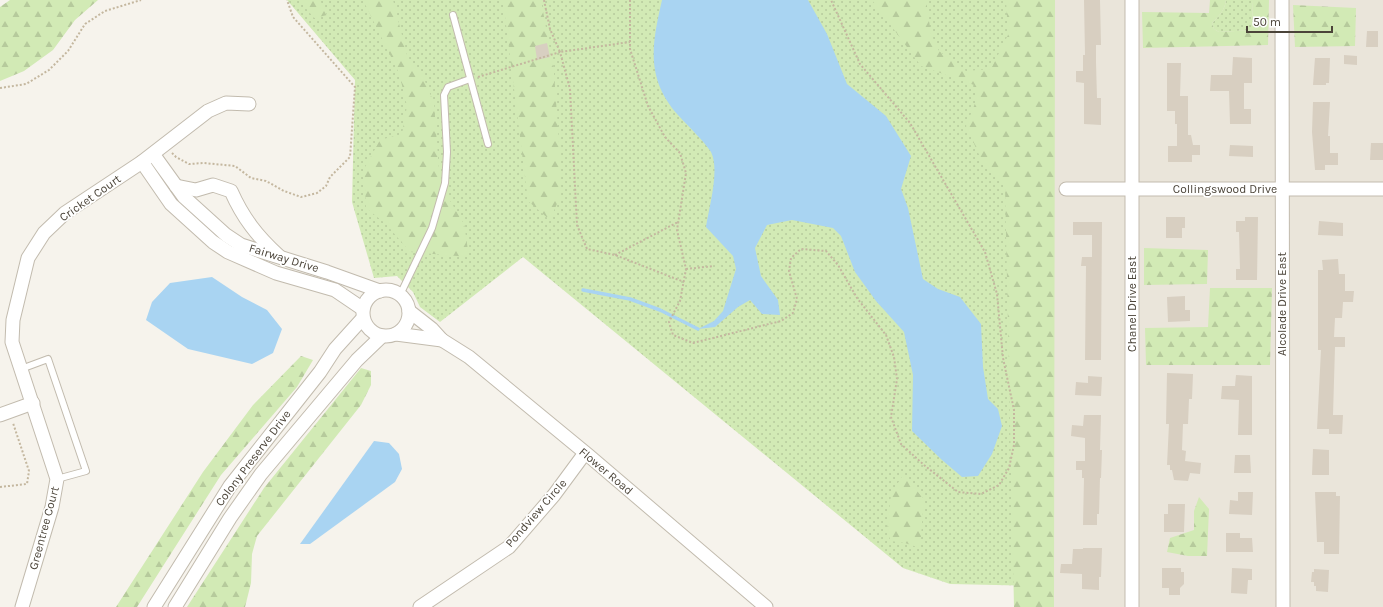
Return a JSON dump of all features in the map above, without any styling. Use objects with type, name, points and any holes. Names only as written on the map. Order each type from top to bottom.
[{"type":"street","name":"Chanel Drive East","points":[[1132,0],[1132,607]]},
{"type":"street","name":"Alcolade Drive East","points":[[1282,0],[1283,607]]},
{"type":"street","name":"Cricket Court","points":[[33,403],[12,342],[13,320],[28,258],[44,233],[65,213],[142,162],[208,110],[226,103],[249,104]]},
{"type":"street","name":"Fairway Drive","points":[[153,154],[176,186],[192,204],[226,235],[241,245],[327,272],[380,291]]},
{"type":"street","name":"Fairway Drive","points":[[142,162],[171,204],[213,242],[242,259],[276,273],[335,290],[363,313]]},
{"type":"street","points":[[176,186],[196,190],[213,185],[231,191],[241,214],[262,240],[281,258]]},
{"type":"street","name":"Collingswood Drive","points":[[1066,189],[1383,189]]},
{"type":"street","points":[[182,215],[192,204],[196,190]]},
{"type":"street","points":[[380,291],[392,291],[400,295],[406,302],[409,311],[406,324],[396,334],[382,336],[370,330],[363,313],[368,298],[380,291]]},
{"type":"street","name":"Flower Road","points":[[409,311],[432,328],[442,340],[469,357],[585,453],[766,607]]},
{"type":"street","name":"Colony Preserve Drive","points":[[154,607],[230,486],[320,372],[335,349],[363,313]]},
{"type":"street","name":"Flower Road","points":[[396,334],[442,340]]},
{"type":"street","name":"Colony Preserve Drive","points":[[175,607],[230,518],[257,479],[357,360],[382,336]]},
{"type":"street","points":[[6,417],[33,403]]},
{"type":"street","name":"Greentree Court","points":[[22,607],[52,507],[57,479],[33,403]]},
{"type":"street","name":"Pondview Circle","points":[[420,607],[509,547],[554,495],[585,453]]},
{"type":"lane","points":[[453,15],[488,144]]},
{"type":"lane","points":[[400,295],[432,228],[445,183],[447,152],[444,95],[448,87],[470,79]]},
{"type":"lane","points":[[21,369],[48,359],[86,470],[57,479]]},
{"type":"path","points":[[0,88],[26,84],[49,70],[68,51],[85,24],[105,11],[141,0]]},
{"type":"path","points":[[169,150],[176,157],[189,164],[204,163],[235,166],[251,178],[266,181],[284,191],[301,197],[316,193],[326,186],[330,177],[350,157],[355,87],[293,17],[287,0]]},
{"type":"path","points":[[544,0],[550,29],[560,52],[570,89],[577,225],[587,249],[615,255],[684,282]]},
{"type":"path","points":[[630,0],[630,49],[648,106],[665,137],[680,153],[686,173],[676,230],[686,268],[680,301],[669,322],[673,335],[693,343],[781,321],[793,312],[797,299],[789,271],[791,258],[801,249],[826,251],[838,265],[857,298],[886,335],[894,356],[896,379],[892,417],[901,444],[924,465],[958,492],[981,494],[999,485],[1009,468],[1014,445],[1014,410],[1003,358],[997,294],[985,252],[910,123],[860,64],[831,0]]},
{"type":"path","points":[[470,79],[560,52],[630,42]]},
{"type":"path","points":[[615,255],[678,222]]},
{"type":"path","points":[[686,268],[714,266]]},
{"type":"path","points":[[0,487],[27,484],[29,471],[6,417]]},
{"type":"shaded area","points":[[1036,0],[1383,0],[1383,607],[1037,607]]},
{"type":"green space","points":[[10,0],[98,0],[75,20],[53,50],[24,71],[0,81],[0,7]]},
{"type":"green space","points":[[287,0],[1036,0],[1037,586],[950,584],[903,568],[523,257],[440,322],[420,307],[413,292],[397,276],[374,278],[352,202],[355,80]]},
{"type":"green space","points":[[299,0],[320,0],[327,15],[314,18]]},
{"type":"green space","points":[[363,0],[393,0],[409,63],[423,77],[434,103],[440,184],[464,224],[469,257],[410,252],[386,224],[366,208],[364,169],[380,140],[402,134],[407,106],[399,73]]},
{"type":"green space","points":[[503,0],[541,0],[554,73],[559,143],[559,199],[550,220],[528,201]]},
{"type":"green space","points":[[872,0],[926,0],[931,34],[939,51],[966,71],[991,69],[1008,35],[1006,0],[1055,0],[1054,607],[1014,607],[1005,185],[981,159],[966,126],[976,101],[974,85],[921,66]]},
{"type":"green space","points":[[1210,0],[1226,0],[1223,10],[1212,23],[1214,29],[1219,32],[1252,30],[1253,0],[1269,0],[1268,45],[1143,48],[1142,12],[1209,13]]},
{"type":"green space","points":[[1226,0],[1253,0],[1252,30],[1219,32],[1214,29],[1212,23],[1223,10]]},
{"type":"green space","points":[[1293,5],[1356,8],[1355,46],[1295,47]]},
{"type":"green space","points":[[1144,248],[1208,250],[1207,284],[1144,285]]},
{"type":"green space","points":[[1210,288],[1272,288],[1270,365],[1146,365],[1145,328],[1208,327]]},
{"type":"green space","points":[[301,356],[313,360],[297,387],[221,475],[137,607],[116,607],[203,472],[253,405]]},
{"type":"green space","points":[[361,368],[371,371],[371,385],[361,405],[257,536],[252,554],[251,583],[245,607],[187,607],[264,488]]},
{"type":"green space","points":[[903,475],[924,499],[920,548],[905,543],[891,541],[887,532],[891,494]]},
{"type":"green space","points":[[1199,497],[1209,509],[1207,556],[1188,556],[1167,552],[1170,538],[1194,530],[1194,511]]},
{"type":"water","points":[[662,0],[808,0],[827,34],[847,84],[886,116],[911,156],[901,189],[908,208],[923,279],[938,289],[960,297],[981,324],[983,367],[988,399],[998,409],[1002,426],[992,454],[978,476],[962,477],[912,431],[913,375],[904,332],[876,301],[855,272],[841,236],[833,228],[792,220],[767,225],[755,248],[761,276],[778,300],[780,315],[762,314],[750,300],[738,307],[715,327],[698,329],[714,321],[723,311],[736,269],[733,256],[706,227],[714,178],[711,152],[667,101],[660,88],[656,74],[654,46]]},
{"type":"water","points":[[212,277],[242,297],[267,310],[282,329],[273,353],[252,364],[188,349],[146,320],[152,302],[170,283]]},
{"type":"water","points":[[374,441],[389,443],[399,454],[402,469],[395,482],[310,544],[300,544]]},
{"type":"building","points":[[1084,0],[1100,0],[1101,45],[1096,45],[1096,62],[1097,98],[1101,98],[1101,125],[1084,124],[1084,83],[1076,82],[1076,71],[1083,71],[1083,55],[1085,55]]},
{"type":"building","points":[[1367,31],[1378,31],[1378,47],[1366,47]]},
{"type":"building","points":[[547,43],[550,57],[537,60],[535,46]]},
{"type":"building","points":[[1344,55],[1357,56],[1357,65],[1344,64]]},
{"type":"building","points":[[1233,57],[1252,58],[1252,83],[1244,83],[1244,109],[1251,109],[1251,124],[1230,124],[1229,91],[1210,91],[1211,75],[1232,75]]},
{"type":"building","points":[[1315,58],[1330,58],[1329,83],[1326,83],[1326,85],[1313,85]]},
{"type":"building","points":[[1167,63],[1181,63],[1180,96],[1188,96],[1188,135],[1191,135],[1193,145],[1200,145],[1200,155],[1192,155],[1192,162],[1168,162],[1168,146],[1177,146],[1177,124],[1175,124],[1175,111],[1167,111]]},
{"type":"building","points":[[1313,102],[1330,102],[1328,136],[1330,136],[1330,153],[1338,153],[1338,165],[1325,165],[1325,170],[1315,170],[1312,132]]},
{"type":"building","points":[[1371,143],[1383,143],[1383,160],[1370,160]]},
{"type":"building","points":[[1230,145],[1253,146],[1253,157],[1229,156]]},
{"type":"building","points":[[1166,217],[1185,217],[1185,228],[1182,228],[1182,238],[1166,238]]},
{"type":"building","points":[[1245,217],[1258,217],[1257,280],[1236,280],[1236,269],[1240,269],[1239,232],[1236,232],[1236,221],[1245,221]]},
{"type":"building","points":[[1319,221],[1343,223],[1343,236],[1318,235]]},
{"type":"building","points":[[1073,222],[1102,222],[1101,360],[1085,360],[1086,266],[1081,266],[1082,257],[1092,257],[1092,235],[1073,235]]},
{"type":"building","points":[[1338,259],[1339,274],[1345,274],[1345,291],[1354,291],[1353,302],[1343,302],[1342,318],[1335,318],[1334,337],[1345,337],[1345,347],[1335,347],[1333,415],[1343,415],[1342,434],[1329,434],[1329,429],[1317,429],[1321,350],[1318,350],[1318,270],[1323,270],[1322,260]]},
{"type":"building","points":[[1185,296],[1185,310],[1190,310],[1190,321],[1168,322],[1167,297]]},
{"type":"building","points":[[1167,373],[1193,374],[1192,399],[1189,399],[1188,424],[1183,424],[1182,450],[1186,451],[1185,461],[1201,463],[1200,474],[1190,473],[1188,481],[1174,480],[1172,470],[1170,470],[1170,465],[1167,465],[1169,424],[1166,424]]},
{"type":"building","points":[[1236,375],[1252,376],[1252,435],[1238,435],[1239,400],[1221,399],[1222,386],[1235,386]]},
{"type":"building","points":[[1088,376],[1102,377],[1101,396],[1075,395],[1076,382],[1088,383]]},
{"type":"building","points":[[1084,415],[1101,415],[1101,478],[1097,525],[1083,525],[1084,478],[1082,478],[1082,470],[1076,470],[1076,461],[1085,461],[1085,438],[1071,436],[1072,425],[1083,426]]},
{"type":"building","points":[[1313,449],[1329,450],[1329,475],[1312,475]]},
{"type":"building","points":[[1235,455],[1250,455],[1251,473],[1234,473]]},
{"type":"building","points":[[1238,492],[1253,492],[1252,515],[1229,514],[1230,500],[1238,501]]},
{"type":"building","points":[[1315,492],[1336,492],[1336,496],[1340,496],[1339,554],[1324,554],[1324,542],[1317,542]]},
{"type":"building","points":[[1168,504],[1185,504],[1184,532],[1164,532],[1164,514],[1168,514]]},
{"type":"building","points":[[1226,533],[1240,533],[1240,538],[1252,538],[1253,552],[1226,552]]},
{"type":"building","points":[[1102,548],[1099,590],[1082,589],[1082,574],[1060,573],[1061,564],[1072,564],[1073,549]]},
{"type":"building","points":[[1162,568],[1181,568],[1181,572],[1184,572],[1184,584],[1180,588],[1180,595],[1169,595],[1169,588],[1162,588]]},
{"type":"building","points":[[1232,568],[1252,569],[1252,580],[1248,580],[1247,594],[1231,593]]},
{"type":"building","points":[[1314,569],[1329,570],[1328,592],[1316,591],[1314,582],[1311,582],[1312,572],[1314,572]]},
{"type":"waterway","points":[[583,290],[630,299],[660,310],[698,329]]}]
